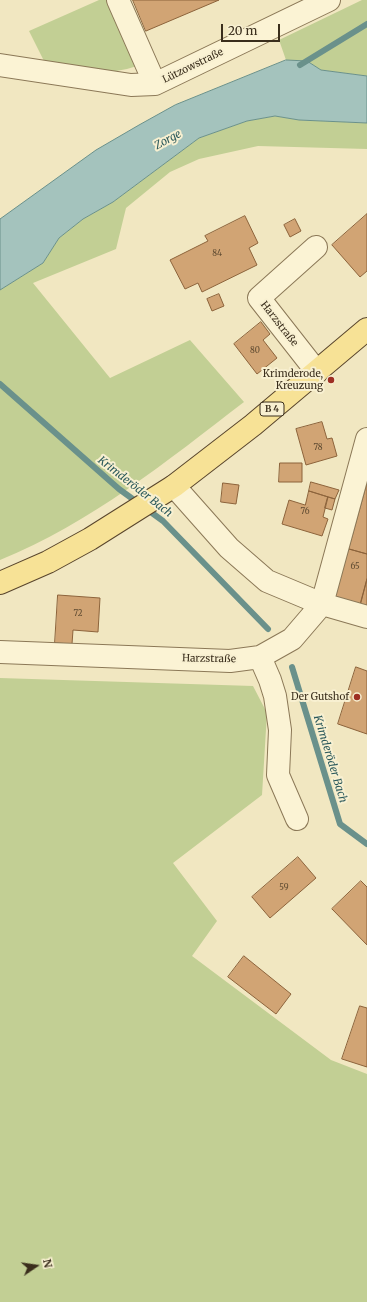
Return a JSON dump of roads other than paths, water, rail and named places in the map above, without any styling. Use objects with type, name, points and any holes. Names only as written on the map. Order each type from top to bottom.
[{"type":"main road","name":"B 4","points":[[0,583],[48,562],[129,516],[165,492],[253,425],[367,329]]},
{"type":"street","points":[[118,0],[155,84]]},
{"type":"street","name":"Lützowstraße","points":[[0,65],[131,85],[155,84],[329,0]]},
{"type":"street","name":"Harzstraße","points":[[316,247],[259,298],[317,372]]},
{"type":"street","name":"Harzstraße","points":[[0,652],[230,661],[260,657],[292,639],[322,604],[367,439]]},
{"type":"street","points":[[165,492],[267,582],[322,604],[367,617]]},
{"type":"street","points":[[260,657],[275,696],[280,730],[278,775],[297,819]]},
{"type":"water","name":"Zorge","points":[[286,60],[307,61],[321,70],[367,76],[367,123],[299,120],[275,116],[247,121],[199,138],[113,202],[83,219],[59,238],[43,263],[0,290],[0,219],[96,150],[139,125],[175,105]]},
{"type":"waterway","points":[[300,65],[367,24]]},
{"type":"waterway","name":"Krimderöder Bach","points":[[0,384],[119,489],[163,521],[268,629]]},
{"type":"waterway","name":"Krimderöder Bach","points":[[292,667],[340,824],[367,844]]},
{"type":"place","name":"Krimderode, Kreuzung","points":[[331,380]]},
{"type":"place","name":"Der Gutshof","points":[[357,697]]}]
